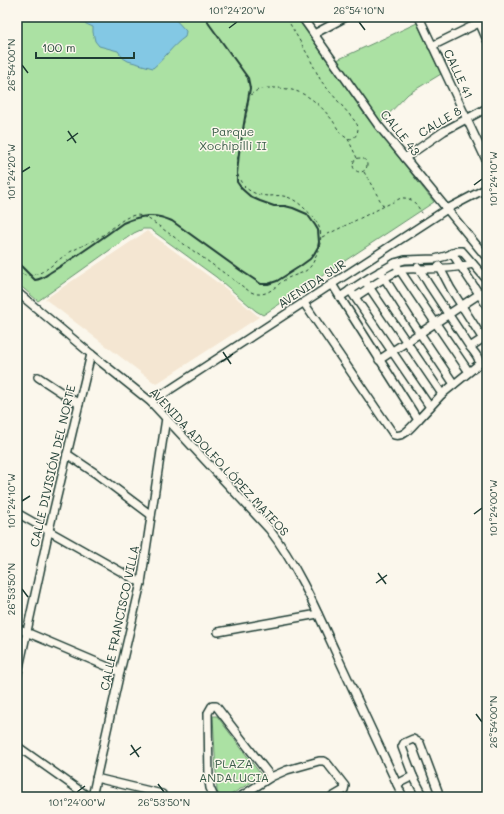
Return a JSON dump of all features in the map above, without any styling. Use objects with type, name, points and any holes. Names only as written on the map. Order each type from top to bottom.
[{"type":"street","name":"CALLE 43","points":[[302,17],[378,125],[487,258]]},
{"type":"street","points":[[314,34],[346,17]]},
{"type":"street","name":"CALLE 41","points":[[419,17],[487,162]]},
{"type":"street","points":[[432,46],[478,20],[487,19]]},
{"type":"street","points":[[478,20],[487,40]]},
{"type":"street","name":"CALLE 8","points":[[405,158],[444,131],[487,108]]},
{"type":"street","name":"AVENIDA SUR","points":[[151,402],[447,209],[487,188]]},
{"type":"street","points":[[340,297],[395,263],[405,260],[435,259],[458,251],[462,251],[487,280]]},
{"type":"street","points":[[452,253],[487,306]]},
{"type":"street","points":[[435,259],[451,289],[485,338],[470,347]]},
{"type":"street","points":[[304,303],[394,435],[397,436],[403,434],[442,394],[479,364],[479,361],[414,260]]},
{"type":"street","points":[[395,263],[469,372]]},
{"type":"street","points":[[355,297],[400,270],[440,269],[462,267],[473,264]]},
{"type":"street","points":[[380,271],[454,384]]},
{"type":"street","points":[[365,281],[442,394]]},
{"type":"street","points":[[332,284],[418,420]]},
{"type":"street","points":[[379,360],[487,289]]},
{"type":"street","points":[[350,290],[430,407]]},
{"type":"street","name":"AVENIDA ADOLFO LÓPEZ MATEOS","points":[[17,292],[90,354],[151,402],[281,544],[290,558],[318,614],[403,797]]},
{"type":"street","name":"CALLE DIVISIÓN DEL NORTE","points":[[17,677],[90,354]]},
{"type":"street","points":[[38,377],[79,404]]},
{"type":"street","name":"CALLE FRANCISCO VILLA","points":[[91,797],[141,583],[166,418]]},
{"type":"street","points":[[67,454],[151,515]]},
{"type":"street","points":[[17,512],[141,583]]},
{"type":"street","points":[[218,632],[318,614]]},
{"type":"street","points":[[17,628],[120,672]]},
{"type":"street","points":[[214,797],[209,781],[208,713],[212,706],[216,706],[270,777]]},
{"type":"street","points":[[424,797],[413,776],[402,747],[404,743],[412,739],[420,743],[438,791],[438,795],[435,797]]},
{"type":"street","points":[[17,746],[91,797]]},
{"type":"street","points":[[240,797],[270,777],[300,765],[322,761],[327,763],[345,787],[343,791],[332,797]]},
{"type":"street","points":[[397,784],[413,776]]},
{"type":"street","points":[[96,778],[162,796]]},
{"type":"path","points":[[17,272],[24,275],[31,275],[42,272],[69,252],[90,243],[105,234],[114,226],[135,215],[142,215],[156,224],[249,291],[257,294],[276,288],[284,280],[308,269],[312,264],[319,247],[321,237],[321,230],[312,215],[289,198],[283,196],[266,196],[250,192],[243,185],[238,175],[237,163],[249,97],[252,93],[266,88],[292,90],[305,94],[312,99],[324,110],[342,135],[352,139],[356,136],[358,126],[348,111],[321,81],[286,17]]},
{"type":"path","points":[[348,138],[357,159]]},
{"type":"path","points":[[357,159],[364,159],[366,162],[367,166],[363,172],[356,171],[354,168],[354,161],[357,159]]},
{"type":"path","points":[[363,172],[384,207]]},
{"type":"path","points":[[321,237],[401,198],[410,199],[414,202],[428,222]]},
{"type":"shaded area","points":[[147,231],[225,288],[259,317],[156,384],[45,299]]},
{"type":"green space","name":"Parque Xochipilli II","points":[[17,17],[296,17],[365,115],[434,202],[263,315],[256,311],[216,277],[150,229],[143,229],[134,233],[38,301],[17,283]]},
{"type":"green space","points":[[417,23],[441,74],[408,94],[381,122],[360,95],[337,60]]},
{"type":"green space","name":"PLAZA ANDALUCIA","points":[[213,716],[217,716],[262,776],[227,797],[222,797],[217,792]]},
{"type":"water","points":[[64,17],[173,17],[186,31],[185,37],[176,44],[153,68],[128,61],[123,58],[118,51],[99,46],[95,41],[93,27]]},
{"type":"railway","points":[[17,262],[35,280],[40,279],[97,242],[123,223],[136,218],[148,216],[166,218],[172,221],[261,284],[268,284],[277,281],[310,259],[314,254],[319,242],[318,230],[307,214],[285,206],[274,206],[251,197],[237,182],[239,153],[250,88],[248,78],[209,24],[206,17]]}]
